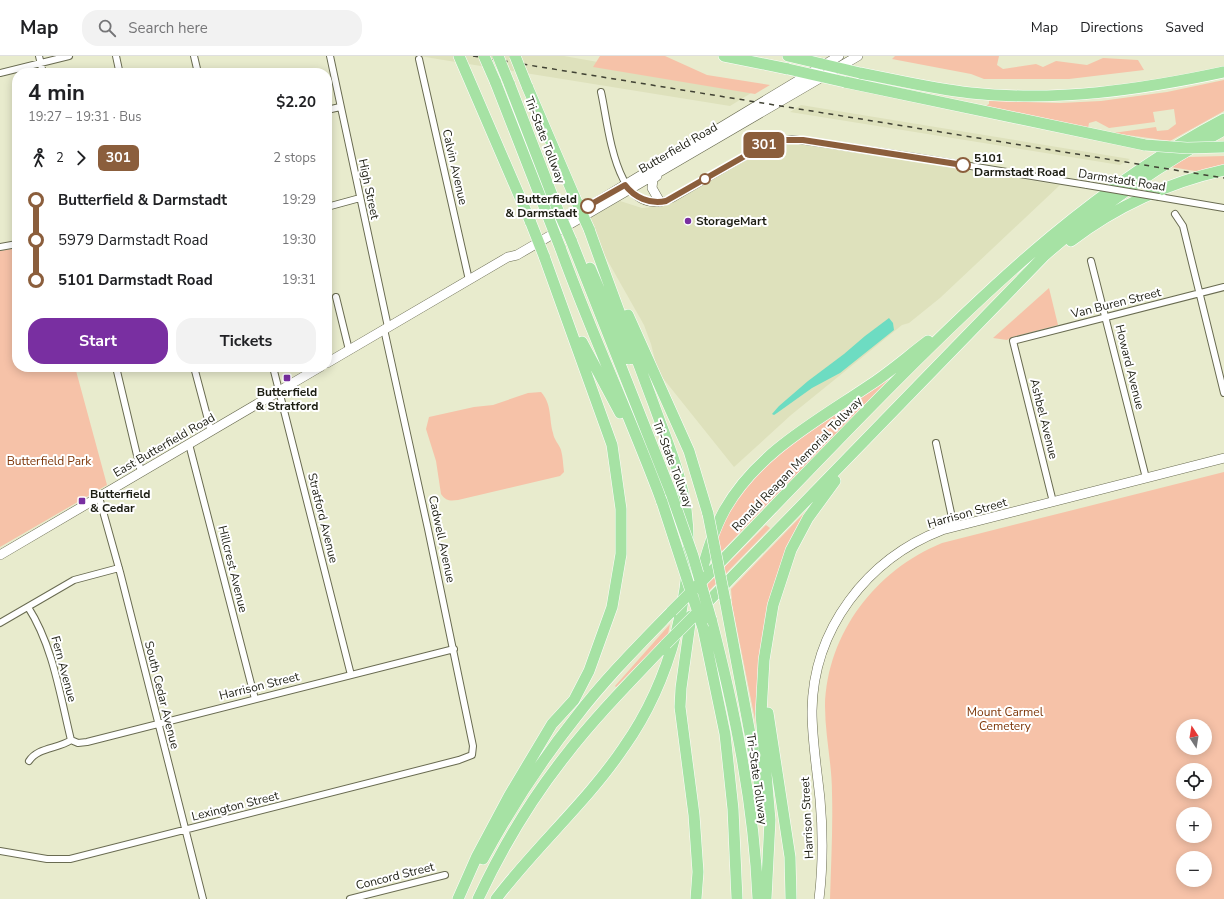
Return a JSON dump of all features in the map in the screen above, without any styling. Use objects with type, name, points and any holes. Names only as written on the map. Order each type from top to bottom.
[{"type":"highway","points":[[458,56],[531,223],[565,312],[612,445],[621,509],[621,554],[613,600],[589,671],[574,700],[552,724],[509,796],[477,856],[458,899]]},
{"type":"highway","name":"Tri-State Tollway","points":[[484,56],[560,247],[582,310],[642,449],[662,502],[703,628],[725,734],[733,809],[737,899]]},
{"type":"highway","name":"Tri-State Tollway","points":[[498,56],[543,171],[574,238],[671,493],[712,619],[726,677],[746,774],[758,899]]},
{"type":"highway","points":[[515,56],[575,198],[689,451],[708,514],[725,600],[761,791],[768,866]]},
{"type":"highway","points":[[724,56],[1145,145],[1187,148],[1224,147]]},
{"type":"highway","points":[[788,56],[860,73],[971,93],[1056,96],[1142,88],[1224,72]]},
{"type":"highway","name":"Ronald Reagan Memorial Tollway","points":[[463,899],[509,814],[559,739],[612,674],[672,611],[946,331],[1024,258],[1079,213],[1156,158],[1224,119]]},
{"type":"highway","points":[[478,899],[507,842],[561,761],[585,731],[666,644],[1021,279],[1078,227],[1116,198],[1172,160],[1224,130]]},
{"type":"highway","points":[[1021,279],[1093,225],[1119,210],[1161,190],[1189,179],[1224,170]]},
{"type":"highway","points":[[496,899],[624,747],[648,707],[668,658],[683,596],[687,568],[688,535],[683,493],[665,436],[589,229]]},
{"type":"highway","points":[[574,238],[654,416],[665,436]]},
{"type":"highway","points":[[565,312],[642,449]]},
{"type":"highway","points":[[696,899],[697,858],[694,815],[682,722],[681,688],[687,631],[707,552],[718,523],[732,498],[747,478],[779,448],[796,434],[871,385],[931,339],[946,331]]},
{"type":"highway","points":[[766,899],[770,820],[761,714],[762,676],[778,587],[791,550],[800,532],[825,493],[866,446],[882,423]]},
{"type":"highway","points":[[767,644],[768,715],[790,857],[791,899]]},
{"type":"main road","name":"Butterfield Road","points":[[386,328],[508,257],[514,252],[627,188],[839,56]]},
{"type":"main road","name":"Butterfield Road","points":[[627,188],[659,173],[858,56]]},
{"type":"main road","points":[[659,173],[653,179],[652,188],[660,202]]},
{"type":"main road","points":[[332,360],[386,328]]},
{"type":"main road","name":"East Butterfield Road","points":[[0,555],[311,372]]},
{"type":"main road","name":"Harrison Street","points":[[819,899],[823,848],[812,710],[814,689],[822,652],[839,616],[852,596],[874,572],[888,560],[913,543],[932,534],[954,527],[1224,458]]},
{"type":"street","points":[[39,56],[42,68]]},
{"type":"street","points":[[22,68],[69,56]]},
{"type":"street","points":[[116,56],[119,68]]},
{"type":"street","points":[[194,56],[197,68]]},
{"type":"street","name":"High Street","points":[[330,56],[386,328]]},
{"type":"street","name":"Calvin Avenue","points":[[420,59],[469,280]]},
{"type":"street","points":[[0,74],[12,71]]},
{"type":"street","points":[[601,92],[618,171],[627,188],[647,200],[660,202]]},
{"type":"street","points":[[332,109],[340,107]]},
{"type":"street","name":"Darmstadt Road","points":[[660,202],[672,198],[766,144],[792,139],[908,156],[1224,208]]},
{"type":"street","points":[[332,206],[360,198]]},
{"type":"street","points":[[1175,214],[1183,226],[1224,392]]},
{"type":"street","points":[[0,248],[12,245]]},
{"type":"street","name":"Howard Avenue","points":[[1091,260],[1146,478]]},
{"type":"street","name":"Van Buren Street","points":[[1013,341],[1224,287]]},
{"type":"street","points":[[336,297],[349,350]]},
{"type":"street","name":"Cadwell Avenue","points":[[386,328],[474,746],[472,754]]},
{"type":"street","name":"Ashbel Avenue","points":[[1013,341],[1053,502]]},
{"type":"street","points":[[117,372],[141,472]]},
{"type":"street","points":[[195,372],[211,431]]},
{"type":"street","name":"Stratford Avenue","points":[[274,372],[351,675]]},
{"type":"street","points":[[936,443],[954,527]]},
{"type":"street","name":"Hillcrest Avenue","points":[[189,444],[255,699]]},
{"type":"street","name":"South Cedar Avenue","points":[[99,497],[119,568],[203,899]]},
{"type":"street","points":[[0,623],[74,580],[119,568]]},
{"type":"street","name":"Fern Avenue","points":[[28,607],[38,623],[48,647],[71,740]]},
{"type":"street","name":"Harrison Street","points":[[71,740],[78,743],[86,742],[454,649]]},
{"type":"street","points":[[29,761],[32,755],[59,747],[71,740]]},
{"type":"street","name":"Lexington Street","points":[[0,850],[65,860],[459,760],[472,754]]},
{"type":"street","name":"Concord Street","points":[[350,899],[445,875]]},
{"type":"shaded area","points":[[419,56],[564,56],[756,90],[730,106]]},
{"type":"shaded area","points":[[801,105],[1130,159],[1120,165],[790,112]]},
{"type":"shaded area","points":[[792,142],[1060,185],[940,298],[909,323],[902,325],[791,415],[734,467],[658,372],[651,344],[644,325],[605,256],[583,222],[620,201],[642,208],[664,206],[768,146]]},
{"type":"green space","points":[[600,56],[665,56],[707,75],[770,85],[755,94],[593,67]]},
{"type":"green space","points":[[895,56],[999,56],[997,65],[1003,69],[1036,64],[1043,67],[1056,61],[1087,65],[1103,58],[1138,60],[1144,70],[1069,79],[984,79],[971,74],[892,59]]},
{"type":"green space","points":[[1224,80],[1224,111],[1170,141],[1113,133],[1156,127],[1157,131],[1168,130],[1176,124],[1174,109],[1153,112],[1155,122],[1109,128],[1096,121],[1089,123],[1088,128],[986,106],[989,104],[989,101],[1060,103],[1101,101],[1167,92]]},
{"type":"green space","points":[[1224,156],[1224,167],[1201,172],[1171,167],[1188,157]]},
{"type":"green space","name":"Butterfield Park","points":[[12,249],[12,372],[76,372],[107,485],[0,547],[0,251]]},
{"type":"green space","points":[[1049,288],[1058,325],[1012,337],[1007,340],[993,338]]},
{"type":"green space","points":[[886,378],[888,380],[721,552],[718,536],[721,526],[744,490],[761,471],[780,454],[822,422]]},
{"type":"green space","points":[[541,392],[549,407],[555,440],[562,453],[564,472],[560,476],[458,500],[446,499],[441,494],[436,461],[426,429],[429,417],[474,407],[493,405],[528,393]]},
{"type":"green space","name":"Mount Carmel Cemetery","points":[[1224,472],[1224,899],[830,899],[832,793],[825,706],[828,679],[835,654],[845,629],[860,607],[877,587],[896,570],[918,555],[942,543]]},
{"type":"green space","points":[[808,509],[766,615],[759,658],[756,725],[732,604],[731,589]]},
{"type":"green space","points":[[766,525],[770,528],[700,600],[704,588]]},
{"type":"green space","points":[[670,624],[668,634],[616,687],[615,686]]},
{"type":"water","points":[[889,318],[893,323],[894,330],[840,373],[812,388],[774,415],[772,414],[808,381]]},
{"type":"railway","points":[[473,56],[1224,178]]},
{"type":"bus line","name":"301","points":[[588,206],[625,185],[637,196],[647,200],[654,202],[666,201],[766,144],[775,141],[792,139],[963,165]]},
{"type":"place","name":"5101 Darmstadt Road","points":[[963,165]]},
{"type":"place","name":"Butterfield & Darmstadt","points":[[588,206]]},
{"type":"place","name":"StorageMart","points":[[688,221]]},
{"type":"place","name":"Butterfield & Stratford","points":[[287,378]]},
{"type":"place","name":"Butterfield & Cedar","points":[[82,501]]}]
